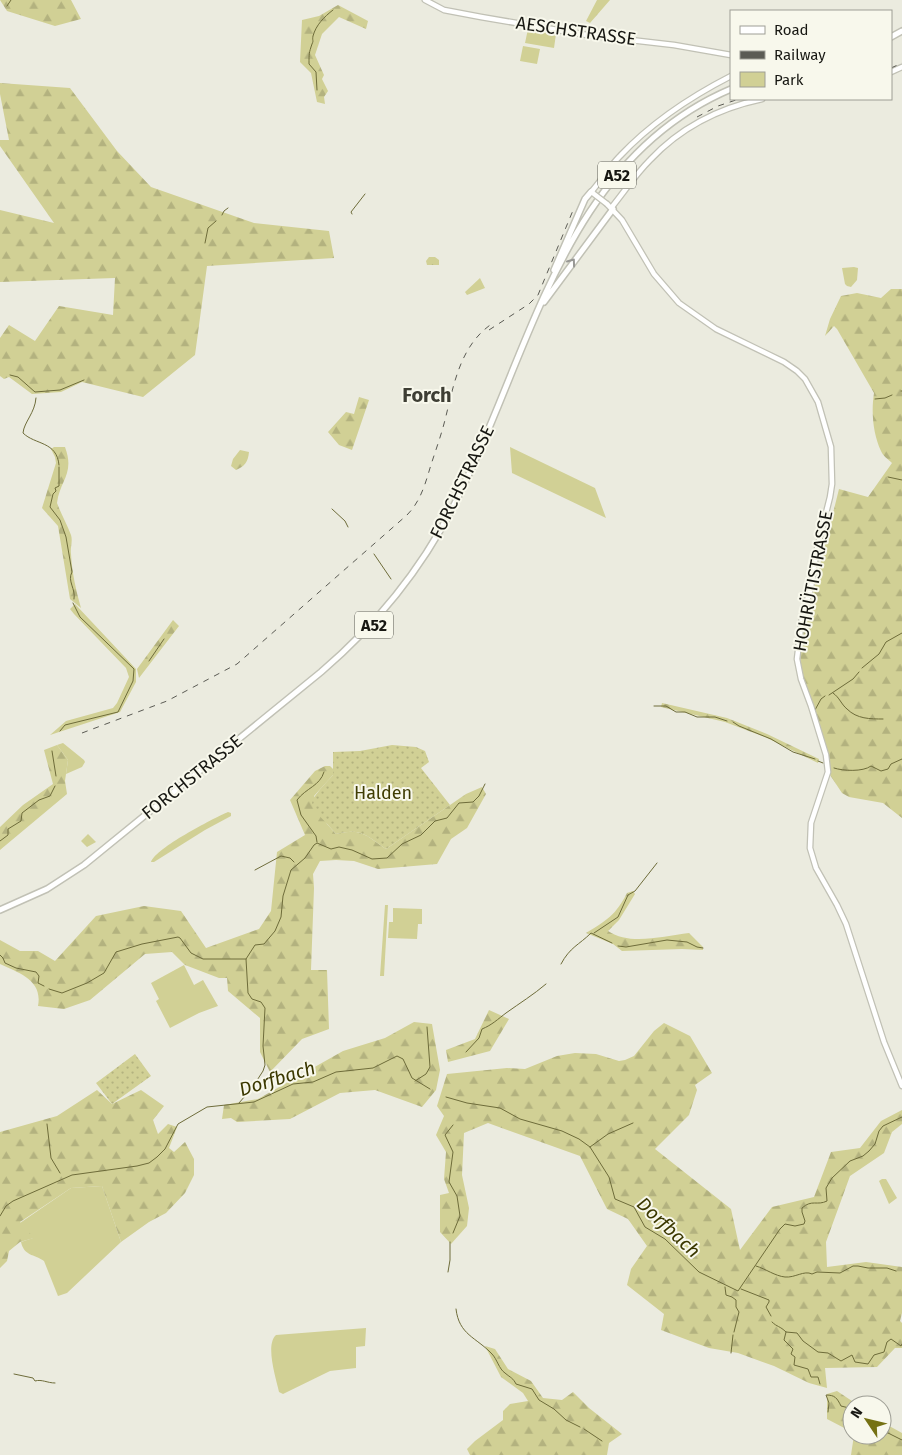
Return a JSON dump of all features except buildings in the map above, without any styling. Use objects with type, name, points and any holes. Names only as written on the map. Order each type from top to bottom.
[{"type":"highway","name":"FORCHSTRASSE","points":[[0,911],[47,889],[92,860],[332,662],[376,618],[418,566],[451,512],[470,473],[543,300],[582,224],[602,194],[624,166],[653,138],[680,117],[708,99],[730,90]]},
{"type":"highway","points":[[543,300],[585,199],[592,193]]},
{"type":"highway","points":[[543,300],[610,207]]},
{"type":"main road","name":"AESCHSTRASSE","points":[[425,0],[444,10],[481,17],[587,35],[674,45],[730,55]]},
{"type":"main road","points":[[592,193],[619,157],[655,124],[686,101],[730,77]]},
{"type":"main road","points":[[610,207],[649,161],[679,135],[704,119],[723,110],[758,100]]},
{"type":"main road","name":"HOHRÜTISTRASSE","points":[[592,193],[610,207],[631,233],[660,283],[678,303],[716,329],[790,366],[805,379],[818,402],[830,442],[832,484],[817,549],[812,582],[802,618],[797,659],[800,676],[815,716],[828,767],[827,779],[811,823],[810,848],[816,868],[846,924],[884,1042],[902,1086]]},
{"type":"green space","points":[[0,0],[71,0],[81,19],[55,26],[7,11]]},
{"type":"green space","points":[[597,0],[610,0],[590,23],[586,21]]},
{"type":"green space","points":[[338,5],[368,21],[366,29],[339,17],[322,34],[315,55],[324,75],[322,79],[328,91],[324,97],[325,104],[317,102],[311,73],[300,62],[302,20],[319,16]]},
{"type":"green space","points":[[528,29],[556,34],[554,48],[525,43]]},
{"type":"green space","points":[[523,46],[540,49],[537,64],[520,61]]},
{"type":"green space","points":[[0,83],[70,88],[117,151],[151,187],[254,223],[329,231],[334,258],[207,266],[195,355],[143,397],[82,382],[61,392],[32,394],[9,377],[4,379],[0,376],[0,338],[9,325],[35,341],[59,306],[113,315],[115,278],[0,282],[0,210],[54,223],[0,146],[0,140],[9,140],[0,94]]},
{"type":"green space","points":[[429,257],[435,257],[439,260],[439,265],[427,265],[426,261]]},
{"type":"green space","points":[[842,268],[858,268],[857,280],[851,287],[847,286]]},
{"type":"green space","points":[[480,278],[485,288],[467,295],[465,292]]},
{"type":"green space","points":[[891,289],[902,289],[902,818],[883,803],[849,797],[842,793],[828,772],[826,755],[801,679],[800,646],[839,489],[868,497],[892,463],[882,453],[874,430],[874,393],[837,329],[834,326],[825,336],[830,319],[841,296],[857,293],[881,298]]},
{"type":"green space","points":[[359,397],[369,400],[352,450],[339,445],[328,432],[346,412],[354,414]]},
{"type":"green space","points":[[54,447],[65,447],[68,456],[68,471],[57,503],[72,537],[72,568],[81,608],[70,599],[58,526],[42,508],[56,463],[51,449]]},
{"type":"green space","points":[[510,447],[595,488],[606,518],[512,473]]},
{"type":"green space","points":[[240,450],[249,452],[249,455],[246,463],[236,470],[231,466],[233,459]]},
{"type":"green space","points":[[75,604],[136,669],[136,682],[120,712],[50,735],[66,721],[113,708],[129,677],[126,668],[70,609]]},
{"type":"green space","points":[[173,620],[179,626],[139,678],[137,669]]},
{"type":"green space","points":[[662,703],[727,718],[767,734],[819,759],[818,763],[765,737],[725,722],[661,707]]},
{"type":"green space","points":[[63,743],[85,762],[82,767],[66,774],[68,760],[57,745]]},
{"type":"green space","points":[[57,745],[68,760],[65,781],[67,794],[0,850],[0,827],[23,805],[53,784],[44,750]]},
{"type":"green space","name":"Halden","points":[[392,745],[416,747],[425,751],[429,762],[421,768],[450,805],[386,849],[358,832],[336,834],[312,806],[316,794],[333,775],[333,752],[360,751]]},
{"type":"green space","points":[[325,766],[330,766],[334,770],[333,775],[314,796],[327,824],[336,834],[358,832],[386,849],[466,794],[482,787],[486,794],[467,828],[451,839],[437,864],[378,869],[354,861],[320,861],[313,874],[311,970],[327,970],[329,1029],[302,1039],[270,1072],[260,1052],[260,1018],[228,991],[227,978],[219,978],[185,965],[172,952],[145,954],[90,1000],[64,1009],[38,1006],[39,997],[33,984],[22,974],[0,964],[0,940],[20,951],[38,951],[55,961],[96,916],[144,906],[181,911],[206,948],[259,929],[271,911],[277,852],[305,835],[290,800],[315,771]]},
{"type":"green space","points":[[228,812],[231,813],[231,816],[151,862],[155,856],[173,842]]},
{"type":"green space","points":[[88,834],[96,842],[87,847],[81,841]]},
{"type":"green space","points":[[633,891],[635,894],[619,920],[608,931],[617,936],[636,939],[689,933],[703,947],[703,950],[622,951],[613,944],[586,933],[610,917],[619,907],[627,893]]},
{"type":"green space","points":[[385,905],[388,905],[384,976],[380,976]]},
{"type":"green space","points":[[393,908],[422,909],[422,924],[418,924],[417,939],[388,938],[389,922],[393,922]]},
{"type":"green space","points":[[184,965],[194,985],[203,980],[218,1006],[199,1013],[170,1028],[156,1001],[159,999],[151,983]]},
{"type":"green space","points":[[489,1010],[509,1019],[490,1051],[448,1062],[446,1050],[475,1039]]},
{"type":"green space","points":[[414,1022],[432,1024],[440,1070],[436,1090],[422,1107],[375,1090],[340,1093],[290,1119],[237,1122],[231,1118],[222,1119],[224,1105],[258,1099],[343,1051],[385,1038]]},
{"type":"green space","points":[[664,1023],[690,1036],[712,1073],[695,1085],[697,1090],[689,1115],[655,1149],[731,1209],[740,1250],[772,1207],[814,1197],[831,1152],[860,1148],[881,1121],[902,1110],[902,1124],[892,1132],[884,1153],[850,1176],[826,1242],[827,1267],[866,1262],[902,1267],[902,1313],[900,1321],[902,1323],[902,1348],[895,1348],[877,1367],[825,1368],[827,1388],[809,1383],[774,1366],[738,1353],[709,1348],[661,1330],[664,1314],[627,1285],[631,1269],[647,1246],[628,1219],[607,1209],[580,1156],[488,1123],[464,1133],[462,1175],[469,1208],[467,1226],[451,1244],[440,1232],[440,1195],[449,1193],[444,1179],[446,1152],[436,1135],[444,1116],[437,1106],[447,1074],[507,1068],[525,1069],[557,1056],[575,1053],[596,1054],[619,1061],[625,1060],[634,1056],[654,1031]]},
{"type":"green space","points":[[135,1054],[151,1076],[112,1104],[96,1083]]},
{"type":"green space","points":[[97,1090],[112,1104],[141,1090],[164,1106],[153,1120],[158,1134],[168,1124],[177,1127],[169,1148],[174,1152],[185,1142],[194,1159],[194,1175],[185,1193],[166,1213],[149,1222],[121,1242],[102,1186],[71,1188],[20,1222],[34,1238],[20,1242],[9,1251],[7,1261],[0,1268],[0,1132],[57,1116]]},
{"type":"green space","points":[[886,1179],[897,1198],[889,1204],[879,1181]]},
{"type":"green space","points":[[102,1186],[121,1242],[67,1293],[58,1296],[44,1261],[27,1252],[22,1247],[21,1242],[33,1238],[20,1223],[71,1188]]},
{"type":"green space","points":[[366,1328],[365,1346],[356,1347],[356,1368],[330,1371],[283,1394],[279,1392],[271,1354],[271,1346],[276,1335]]},
{"type":"green space","points":[[485,1346],[495,1349],[508,1369],[531,1381],[543,1398],[562,1400],[573,1392],[589,1408],[622,1434],[609,1443],[607,1455],[470,1455],[467,1449],[503,1420],[503,1411],[510,1404],[528,1401],[523,1393],[501,1377]]},
{"type":"green space","points":[[837,1391],[843,1395],[842,1427],[827,1419],[827,1394]]},
{"type":"green space","points":[[892,1428],[902,1433],[902,1455],[851,1455],[852,1445],[892,1445]]},
{"type":"waterway","points":[[7,6],[11,0]]},
{"type":"waterway","points":[[317,90],[316,72],[309,64],[310,51],[316,28],[333,10]]},
{"type":"waterway","points":[[352,214],[351,212],[365,194]]},
{"type":"waterway","points":[[222,215],[228,208]]},
{"type":"waterway","points":[[205,243],[208,228],[216,221]]},
{"type":"waterway","points":[[10,375],[18,377],[35,392],[60,390],[84,380]]},
{"type":"waterway","points":[[875,399],[892,395]]},
{"type":"waterway","points":[[36,398],[34,408],[23,433],[50,447],[57,457],[59,465]]},
{"type":"waterway","points":[[59,467],[59,486],[55,488],[56,491],[53,494],[50,507],[60,520],[66,537],[74,599]]},
{"type":"waterway","points":[[888,477],[902,480]]},
{"type":"waterway","points":[[332,509],[345,521],[348,527]]},
{"type":"waterway","points":[[374,554],[391,579]]},
{"type":"waterway","points":[[60,731],[65,725],[118,712],[133,681],[134,669],[80,617],[73,603]]},
{"type":"waterway","points":[[862,668],[879,654],[886,642],[902,633]]},
{"type":"waterway","points":[[149,661],[164,639]]},
{"type":"waterway","points":[[829,695],[853,679],[859,672]]},
{"type":"waterway","points":[[833,693],[855,715],[883,719]]},
{"type":"waterway","points":[[815,710],[821,699],[825,696]]},
{"type":"waterway","points":[[654,706],[666,706],[676,712],[685,712],[697,717],[715,717],[727,721]]},
{"type":"waterway","points":[[733,722],[771,739],[793,752],[815,759]]},
{"type":"waterway","points":[[52,751],[56,776]]},
{"type":"waterway","points":[[834,768],[853,770],[871,766],[881,771],[888,769],[891,764],[902,759]]},
{"type":"waterway","points":[[818,761],[823,763]]},
{"type":"waterway","points":[[317,842],[316,836],[301,815],[297,800],[319,781],[324,772]]},
{"type":"waterway","points":[[239,1103],[252,1088],[265,1065],[263,1046],[265,1008],[261,1002],[252,999],[248,993],[246,959],[255,945],[264,944],[275,931],[281,917],[283,896],[291,870],[305,858],[317,843],[331,849],[339,847],[352,850],[372,859],[387,858],[402,844],[421,835],[435,821],[447,818],[459,803],[473,802],[479,796],[485,784]]},
{"type":"waterway","points":[[0,841],[8,835],[8,829],[21,821],[22,813],[39,800],[50,796],[55,786]]},
{"type":"waterway","points":[[255,870],[281,856],[290,858],[294,862]]},
{"type":"waterway","points":[[594,933],[618,917],[628,895],[635,891],[657,863]]},
{"type":"waterway","points":[[561,964],[571,950],[591,933],[612,943]]},
{"type":"waterway","points":[[49,989],[62,993],[87,983],[104,973],[116,952],[142,944],[178,937],[191,953],[203,959],[246,959]]},
{"type":"waterway","points":[[618,946],[626,947],[667,940],[687,942],[703,948]]},
{"type":"waterway","points":[[0,955],[5,963],[16,968],[36,972],[39,976],[38,983],[44,986]]},
{"type":"waterway","points":[[466,1052],[479,1038],[482,1029],[495,1022],[546,984]]},
{"type":"waterway","points":[[415,1081],[426,1074],[430,1067],[427,1027]]},
{"type":"waterway","name":"Dorfbach","points":[[0,1216],[6,1206],[13,1201],[72,1175],[149,1163],[165,1149],[178,1124],[207,1107],[254,1102],[293,1084],[313,1082],[336,1072],[373,1068],[397,1056],[403,1059],[412,1078],[430,1089]]},
{"type":"waterway","name":"Dorfbach","points":[[446,1097],[467,1103],[500,1108],[520,1119],[562,1131],[579,1139],[590,1147],[609,1177],[615,1199],[634,1207],[645,1227],[665,1239],[699,1272],[738,1291],[780,1229],[785,1224],[795,1226],[804,1224],[802,1208],[812,1203],[827,1201],[826,1188],[832,1178],[850,1161],[863,1156],[869,1151],[875,1144],[879,1131],[883,1126],[902,1117]]},
{"type":"waterway","points":[[590,1147],[608,1134],[633,1123]]},
{"type":"waterway","points":[[47,1124],[51,1158],[60,1173]]},
{"type":"waterway","points":[[453,1125],[445,1135],[453,1152],[449,1182],[457,1196],[460,1216],[453,1233]]},
{"type":"waterway","points":[[448,1272],[450,1242]]},
{"type":"waterway","points":[[756,1266],[785,1277],[817,1272],[840,1273],[853,1266],[887,1268],[896,1271]]},
{"type":"waterway","points":[[725,1287],[726,1295],[736,1300],[736,1307],[739,1312],[734,1332]]},
{"type":"waterway","points":[[741,1289],[769,1300],[766,1307],[771,1316]]},
{"type":"waterway","points":[[456,1309],[464,1330],[492,1354],[501,1369],[516,1384],[532,1389],[539,1400],[554,1409],[566,1420],[580,1427]]},
{"type":"waterway","points":[[772,1322],[786,1332],[797,1333],[803,1341],[818,1352],[828,1353],[841,1361],[852,1355],[855,1362],[868,1364],[874,1355],[884,1352],[887,1342],[891,1339],[901,1346],[902,1344]]},
{"type":"waterway","points":[[786,1332],[784,1340],[793,1349],[791,1354],[795,1357],[794,1365],[808,1369],[811,1377],[818,1377],[820,1384]]},
{"type":"waterway","points":[[731,1353],[733,1335]]},
{"type":"waterway","points":[[14,1374],[33,1378],[35,1381],[55,1383]]},
{"type":"waterway","points":[[828,1412],[829,1403],[826,1395],[835,1398],[842,1406]]},
{"type":"waterway","points":[[584,1429],[602,1441]]},
{"type":"waterway","points":[[892,1435],[902,1440]]},
{"type":"railway","points":[[892,68],[902,63]]},
{"type":"railway","points":[[697,117],[718,106],[736,100]]},
{"type":"railway","points":[[489,330],[529,304],[538,295],[574,208]]},
{"type":"railway","points":[[82,733],[167,701],[237,664],[407,515],[419,499],[424,487],[442,432],[460,366],[473,342],[493,323]]},
{"type":"district","name":"Forch","points":[[427,395]]}]
